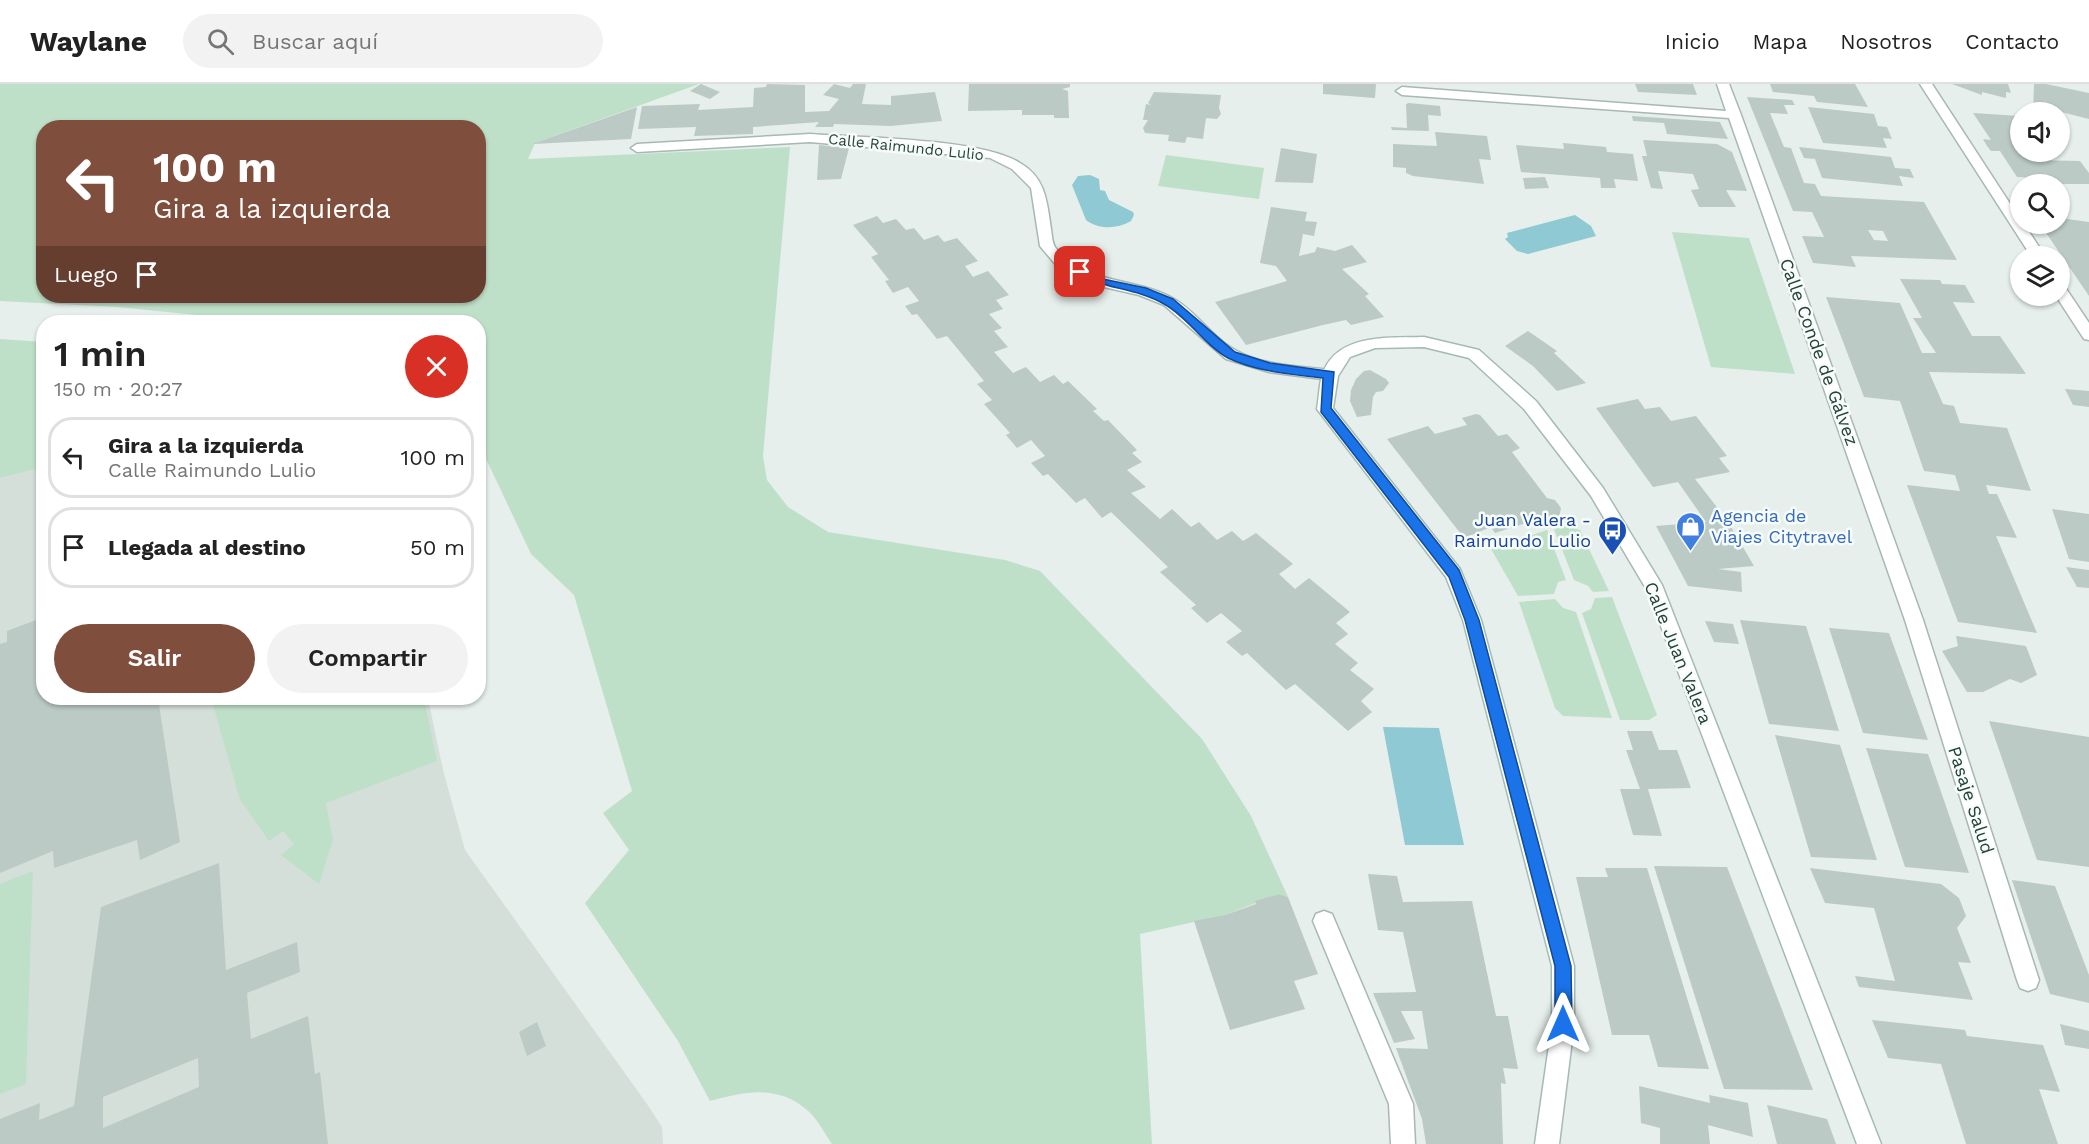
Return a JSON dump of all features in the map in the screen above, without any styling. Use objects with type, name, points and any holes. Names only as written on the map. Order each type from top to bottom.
[{"type":"street","name":"Calle Conde de Gálvez","points":[[1723,84],[1914,620]]},
{"type":"street","points":[[1926,84],[2031,246]]},
{"type":"street","points":[[1402,91],[1735,115]]},
{"type":"street","name":"Calle Raimundo Lulio","points":[[637,148],[810,138],[963,150],[993,155],[1017,166],[1038,186],[1047,246],[1061,262],[1100,282],[1143,291],[1169,302],[1231,354],[1269,367],[1329,375]]},
{"type":"street","points":[[2070,306],[2089,335]]},
{"type":"street","name":"Calle Juan Valera","points":[[1329,375],[1345,353],[1374,343],[1424,342],[1474,354],[1530,405],[1597,492],[1656,590],[1869,1144]]},
{"type":"street","points":[[1329,375],[1325,409],[1454,574],[1472,620],[1563,966],[1563,1024],[1547,1144]]},
{"type":"street","name":"Pasaje Salud","points":[[1914,620],[2028,980]]},
{"type":"street","points":[[1324,921],[1401,1104],[1403,1144]]},
{"type":"shaded area","points":[[36,344],[36,705],[429,705],[443,770],[465,850],[647,1104],[662,1127],[663,1144],[0,1144],[0,355]]},
{"type":"green space","points":[[0,84],[699,84],[535,143],[528,159],[790,147],[763,456],[767,480],[788,507],[828,532],[1005,560],[1040,571],[1202,739],[1251,816],[1288,897],[1279,894],[1225,915],[1140,934],[1152,1144],[832,1144],[811,1113],[784,1096],[760,1092],[710,1101],[678,1041],[585,903],[629,850],[603,813],[632,791],[574,595],[531,554],[486,459],[486,315],[196,315],[117,307],[39,303],[486,303],[486,120],[36,120],[36,303],[0,301]]},
{"type":"green space","points":[[1166,155],[1264,168],[1259,199],[1158,186]]},
{"type":"green space","points":[[1672,232],[1749,238],[1795,374],[1711,367]]},
{"type":"green space","points":[[0,339],[36,341],[36,469],[0,478]]},
{"type":"green space","points":[[1568,526],[1580,530],[1609,591],[1593,592],[1588,586],[1574,580],[1554,529]]},
{"type":"green space","points":[[1547,530],[1566,580],[1558,582],[1554,594],[1518,596],[1491,549]]},
{"type":"green space","points":[[1612,597],[1657,715],[1649,720],[1620,720],[1582,613],[1591,609],[1595,598]]},
{"type":"green space","points":[[1555,599],[1563,608],[1576,612],[1612,718],[1563,716],[1555,708],[1519,602]]},
{"type":"green space","points":[[213,705],[425,705],[437,761],[326,803],[333,840],[319,884],[281,855],[294,844],[283,831],[269,841],[240,800]]},
{"type":"green space","points":[[33,871],[26,1084],[0,1094],[0,884]]},
{"type":"water","points":[[1090,175],[1099,179],[1100,190],[1105,191],[1109,200],[1133,212],[1131,221],[1120,226],[1102,227],[1086,220],[1072,185],[1078,176]]},
{"type":"water","points":[[1575,215],[1591,226],[1596,236],[1528,254],[1517,251],[1505,239],[1508,237],[1507,233]]},
{"type":"water","points":[[1383,727],[1439,728],[1464,845],[1405,845]]},
{"type":"building","points":[[701,84],[720,92],[710,99],[690,91]]},
{"type":"building","points":[[767,84],[805,85],[805,112],[829,111],[839,99],[823,95],[834,84],[850,88],[853,84],[866,84],[862,104],[891,105],[891,96],[935,92],[942,121],[891,126],[834,124],[833,127],[815,127],[819,122],[753,127],[753,134],[694,136],[696,127],[638,129],[642,106],[700,104],[698,110],[753,107],[754,88],[766,87]]},
{"type":"building","points":[[969,84],[1070,84],[1070,87],[1062,89],[1068,91],[1069,118],[1054,118],[1054,115],[1022,115],[1022,110],[968,111]]},
{"type":"building","points":[[1323,84],[1376,84],[1375,98],[1323,94]]},
{"type":"building","points":[[1635,84],[1693,84],[1697,95],[1638,92]]},
{"type":"building","points":[[1770,84],[1855,84],[1868,107],[1817,102],[1814,96],[1773,92]]},
{"type":"building","points":[[1952,84],[2008,84],[2011,93],[2006,92],[2006,98],[1982,92],[1982,95]]},
{"type":"building","points":[[2034,84],[2046,84],[2089,93],[2089,119],[2070,114],[2070,102],[2033,102]]},
{"type":"building","points":[[1154,92],[1221,95],[1219,108],[1221,114],[1217,119],[1206,118],[1203,139],[1187,137],[1185,143],[1168,141],[1169,135],[1145,133],[1143,128],[1148,120],[1143,120],[1146,104],[1151,105],[1148,103]]},
{"type":"building","points":[[1747,97],[1792,100],[1795,105],[1784,105],[1788,114],[1770,113],[1784,147],[1791,148],[1804,183],[1815,184],[1821,196],[1924,202],[1957,260],[1851,256],[1856,267],[1813,263],[1802,236],[1824,237],[1812,212],[1793,211]],"holes":[[[1868,230],[1883,231],[1888,241],[1874,240]]]},
{"type":"building","points":[[1406,104],[1440,106],[1441,116],[1428,115],[1429,131],[1392,130],[1391,127],[1407,128]]},
{"type":"building","points":[[637,107],[631,139],[532,144]]},
{"type":"building","points":[[1808,107],[1874,114],[1878,126],[1887,127],[1892,139],[1883,138],[1887,148],[1823,143]]},
{"type":"building","points":[[1973,113],[2010,115],[2010,162],[2080,161],[2089,173],[2089,184],[2070,184],[2070,174],[2015,174],[2000,151],[1991,151],[1983,139],[1991,140]]},
{"type":"building","points":[[1632,116],[1720,122],[1728,139],[1667,134],[1664,123],[1633,121]]},
{"type":"building","points":[[1435,132],[1487,136],[1491,160],[1479,159],[1484,184],[1413,176],[1406,173],[1406,168],[1393,167],[1393,144],[1437,146]]},
{"type":"building","points":[[1643,140],[1717,144],[1732,152],[1747,191],[1726,190],[1736,207],[1699,207],[1691,190],[1699,189],[1693,174],[1658,171],[1663,189],[1651,188],[1642,156],[1647,156]]},
{"type":"building","points":[[1563,143],[1606,147],[1607,152],[1633,154],[1638,181],[1614,179],[1616,188],[1601,188],[1600,178],[1521,172],[1516,145],[1564,149]]},
{"type":"building","points":[[819,145],[849,148],[841,179],[817,180]]},
{"type":"building","points":[[1799,147],[1891,157],[1895,168],[1910,169],[1914,178],[1899,176],[1903,186],[1822,178],[1815,159],[1804,158]]},
{"type":"building","points":[[1281,148],[1317,154],[1313,183],[1275,182]]},
{"type":"building","points":[[1545,177],[1549,188],[1525,189],[1523,178]]},
{"type":"building","points":[[1271,207],[1307,212],[1305,221],[1317,222],[1314,236],[1303,234],[1299,256],[1315,252],[1317,247],[1335,251],[1352,245],[1367,262],[1342,269],[1369,294],[1365,296],[1384,317],[1351,325],[1346,320],[1246,345],[1215,302],[1287,281],[1276,266],[1260,263]]},
{"type":"building","points":[[877,216],[883,223],[896,219],[906,230],[914,228],[924,240],[938,235],[944,242],[957,238],[978,261],[965,266],[973,277],[988,271],[1009,295],[996,300],[1003,309],[989,314],[1002,328],[994,331],[1008,347],[994,352],[1013,373],[1026,367],[1040,382],[1054,375],[1063,384],[1068,381],[1097,409],[1093,411],[1104,421],[1108,420],[1137,450],[1132,453],[1142,462],[1127,470],[1146,487],[1131,493],[1160,519],[1172,509],[1191,527],[1199,522],[1217,540],[1232,531],[1243,541],[1256,533],[1293,564],[1279,574],[1295,589],[1309,578],[1350,612],[1336,623],[1348,634],[1335,644],[1358,663],[1350,670],[1374,689],[1361,701],[1372,712],[1348,731],[1295,684],[1286,690],[1247,653],[1242,656],[1226,642],[1242,631],[1221,613],[1207,623],[1191,608],[1196,605],[1160,572],[1168,567],[1111,512],[1102,518],[1085,498],[1076,503],[1048,474],[1043,476],[1031,463],[1045,456],[1031,440],[1017,448],[1006,435],[1010,433],[984,404],[992,400],[977,384],[984,381],[947,336],[937,339],[917,314],[912,315],[905,306],[919,301],[908,287],[893,293],[885,281],[889,280],[871,257],[878,254],[853,225]]},
{"type":"building","points":[[2070,219],[2089,222],[2089,296],[2070,268],[2070,246],[2055,246],[2047,234],[2070,234]]},
{"type":"building","points":[[1900,279],[1940,280],[1942,284],[1965,285],[1975,303],[1953,302],[1972,336],[2000,336],[2026,374],[1929,372],[1943,404],[1954,406],[1960,423],[2007,428],[2031,491],[1986,485],[1989,494],[1997,494],[2017,538],[1996,536],[2037,633],[1958,622],[1907,485],[1960,491],[1955,475],[1924,471],[1900,401],[1864,397],[1826,297],[1900,303],[1922,353],[1936,353],[1913,318],[1922,318]]},
{"type":"building","points":[[1528,331],[1557,351],[1554,353],[1586,383],[1557,391],[1533,366],[1505,346]]},
{"type":"building","points":[[1370,370],[1389,383],[1383,391],[1376,392],[1373,397],[1371,415],[1357,417],[1350,401],[1351,390],[1356,379],[1364,371]]},
{"type":"building","points":[[2065,389],[2089,391],[2089,407],[2073,405]]},
{"type":"building","points":[[1638,399],[1645,409],[1660,407],[1671,421],[1696,416],[1727,456],[1719,458],[1730,472],[1695,479],[1727,520],[1754,566],[1718,569],[1741,572],[1742,592],[1688,586],[1656,526],[1706,522],[1678,482],[1653,487],[1596,408]]},
{"type":"building","points":[[1480,415],[1498,436],[1507,434],[1520,448],[1512,452],[1547,498],[1555,500],[1561,508],[1559,518],[1550,521],[1542,518],[1495,533],[1491,527],[1464,538],[1387,439],[1428,426],[1435,434],[1467,425],[1462,418]]},
{"type":"building","points":[[2052,509],[2089,514],[2089,562],[2069,559]]},
{"type":"building","points":[[2066,567],[2089,570],[2089,588],[2077,587]]},
{"type":"building","points":[[36,620],[36,705],[159,705],[180,842],[140,860],[137,840],[54,868],[53,851],[0,873],[0,644],[7,642],[7,631]]},
{"type":"building","points":[[1740,620],[1806,626],[1839,731],[1769,724]]},
{"type":"building","points":[[1705,621],[1733,624],[1739,644],[1714,642]]},
{"type":"building","points":[[1829,628],[1889,633],[1928,740],[1863,733]]},
{"type":"building","points":[[1956,636],[2026,646],[2037,675],[2021,683],[2010,679],[1983,692],[1967,692],[1942,651],[1958,646]]},
{"type":"building","points":[[1989,721],[2089,737],[2089,867],[2037,860]]},
{"type":"building","points":[[1627,731],[1652,731],[1659,750],[1677,750],[1691,788],[1648,789],[1662,836],[1633,835],[1620,789],[1640,789],[1626,750],[1633,750]]},
{"type":"building","points":[[1775,735],[1840,745],[1877,860],[1811,857]]},
{"type":"building","points":[[1866,748],[1928,754],[1969,873],[1905,867]]},
{"type":"building","points":[[219,863],[226,970],[297,942],[300,972],[247,993],[251,1039],[308,1016],[315,1074],[320,1072],[328,1144],[0,1144],[0,1119],[40,1103],[39,1120],[74,1106],[101,907]],"holes":[[[198,1058],[199,1087],[103,1128],[103,1097]]]},
{"type":"building","points":[[1654,866],[1727,867],[1813,1090],[1724,1089]]},
{"type":"building","points":[[1605,868],[1647,868],[1709,1069],[1658,1067],[1649,1035],[1612,1035],[1576,877],[1608,877]]},
{"type":"building","points":[[1810,868],[1941,884],[1959,898],[1966,916],[1957,928],[1971,963],[1958,962],[1973,1000],[1859,987],[1855,976],[1895,981],[1874,908],[1825,903]]},
{"type":"building","points":[[1368,874],[1397,876],[1403,902],[1472,901],[1496,1016],[1508,1016],[1518,1069],[1503,1068],[1506,1084],[1501,1083],[1503,1144],[1426,1144],[1422,1119],[1396,1048],[1428,1049],[1422,1011],[1401,1011],[1415,1039],[1394,1043],[1373,993],[1416,992],[1403,932],[1378,930]]},
{"type":"building","points":[[2012,880],[2055,886],[2089,975],[2089,1003],[2050,994]]},
{"type":"building","points":[[1279,894],[1288,897],[1318,974],[1294,981],[1305,1009],[1230,1030],[1194,921],[1225,915],[1256,904],[1255,901]]},
{"type":"building","points":[[1872,1020],[1965,1030],[1967,1036],[2043,1045],[2060,1092],[2039,1089],[2058,1144],[1966,1144],[1941,1064],[1888,1058]]},
{"type":"building","points":[[537,1022],[546,1046],[527,1056],[519,1032]]},
{"type":"building","points":[[2060,1024],[2089,1031],[2089,1049],[2065,1045]]},
{"type":"building","points":[[1639,1086],[1710,1103],[1709,1095],[1748,1103],[1753,1137],[1708,1125],[1710,1144],[1660,1144],[1660,1128],[1641,1123]]},
{"type":"building","points":[[1767,1105],[1827,1119],[1836,1144],[1777,1144]]},
{"type":"place","name":"Agencia de Viajes Citytravel","points":[[1690,552]]},
{"type":"place","name":"Juan Valera - Raimundo Lulio","points":[[1612,556]]},
{"type":"route","points":[[1080,272],[1100,282],[1143,291],[1169,302],[1231,354],[1269,367],[1329,375],[1325,409],[1454,574],[1472,620],[1563,966],[1563,1024]]}]
